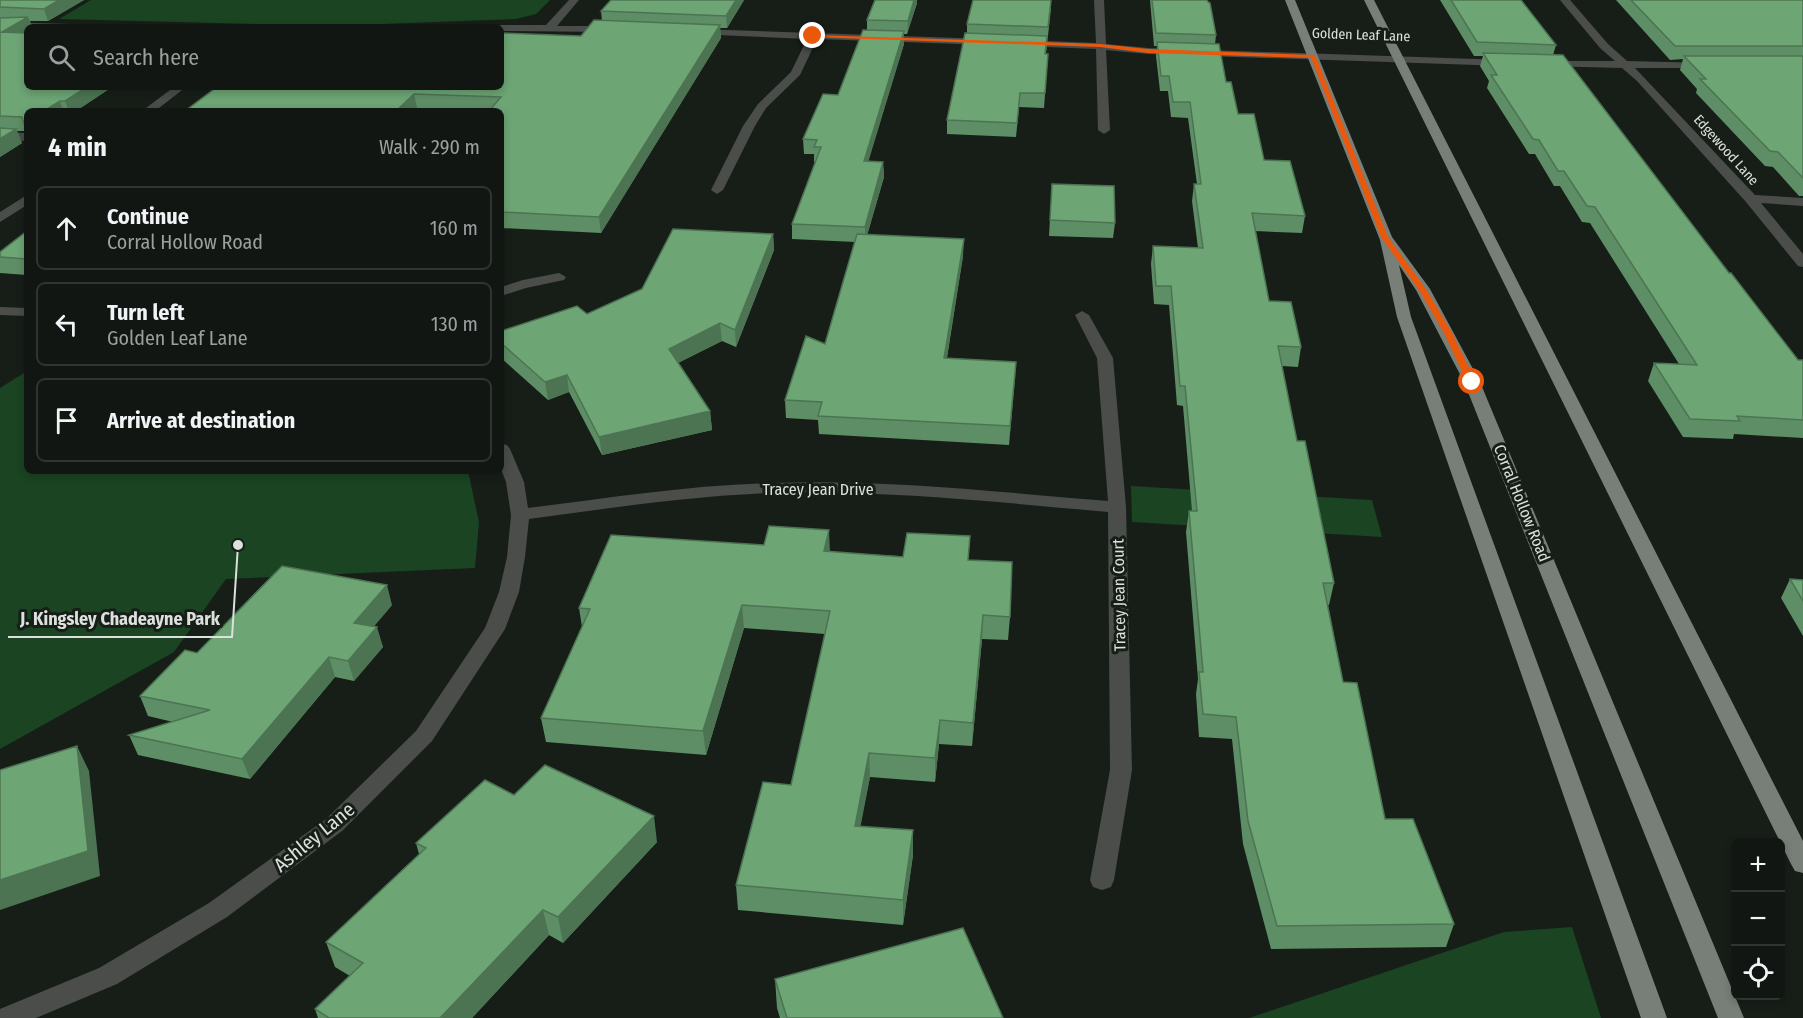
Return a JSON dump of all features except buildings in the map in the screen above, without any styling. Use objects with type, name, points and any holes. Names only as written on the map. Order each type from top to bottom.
[{"type":"main road","name":"Corral Hollow Road","points":[[1290,0],[1384,237],[1423,289],[1472,382],[1731,1018]]},
{"type":"main road","points":[[1369,0],[1803,864]]},
{"type":"main road","points":[[1384,237],[1404,317],[1654,1018]]},
{"type":"street","points":[[550,27],[574,0]]},
{"type":"street","points":[[1099,0],[1104,130]]},
{"type":"street","name":"Edgewood Lane","points":[[1565,0],[1604,46],[1641,79],[1750,199],[1803,262]]},
{"type":"street","points":[[0,25],[24,26]]},
{"type":"street","points":[[504,28],[626,30]]},
{"type":"street","points":[[685,32],[1004,42]]},
{"type":"street","points":[[717,190],[749,126],[762,106],[796,73],[813,36]]},
{"type":"street","name":"Golden Leaf Lane","points":[[1016,43],[1100,46],[1148,51],[1311,52],[1525,59],[1577,65],[1622,63],[1711,65]]},
{"type":"street","points":[[152,108],[177,90]]},
{"type":"street","points":[[0,136],[24,137]]},
{"type":"street","points":[[1750,199],[1803,202]]},
{"type":"street","points":[[0,218],[24,201]]},
{"type":"street","points":[[504,291],[523,284],[559,277]]},
{"type":"street","points":[[0,311],[24,312]]},
{"type":"street","name":"Tracey Jean Court","points":[[1082,315],[1106,358],[1118,507],[1121,770],[1102,879]]},
{"type":"street","name":"Ashley Lane","points":[[7,1018],[108,976],[218,910],[334,825],[424,736],[495,629],[509,592],[516,557],[520,515],[515,482],[504,456]]},
{"type":"street","name":"Tracey Jean Drive","points":[[520,515],[693,493],[772,488],[864,487],[1118,507]]},
{"type":"green space","points":[[91,0],[550,0],[536,14],[516,19],[382,24],[252,24],[59,19]]},
{"type":"green space","points":[[24,373],[24,474],[469,474],[479,522],[475,568],[226,579],[174,652],[0,749],[0,388]]},
{"type":"green space","points":[[1131,486],[1372,500],[1382,537],[1132,522]]},
{"type":"green space","points":[[1572,927],[1601,1018],[1249,1018],[1504,932]]},
{"type":"place","name":"J. Kingsley Chadeayne Park","points":[[238,545]]},
{"type":"route","points":[[813,36],[1100,46],[1148,51],[1313,57],[1384,237],[1423,289],[1472,382]]}]
